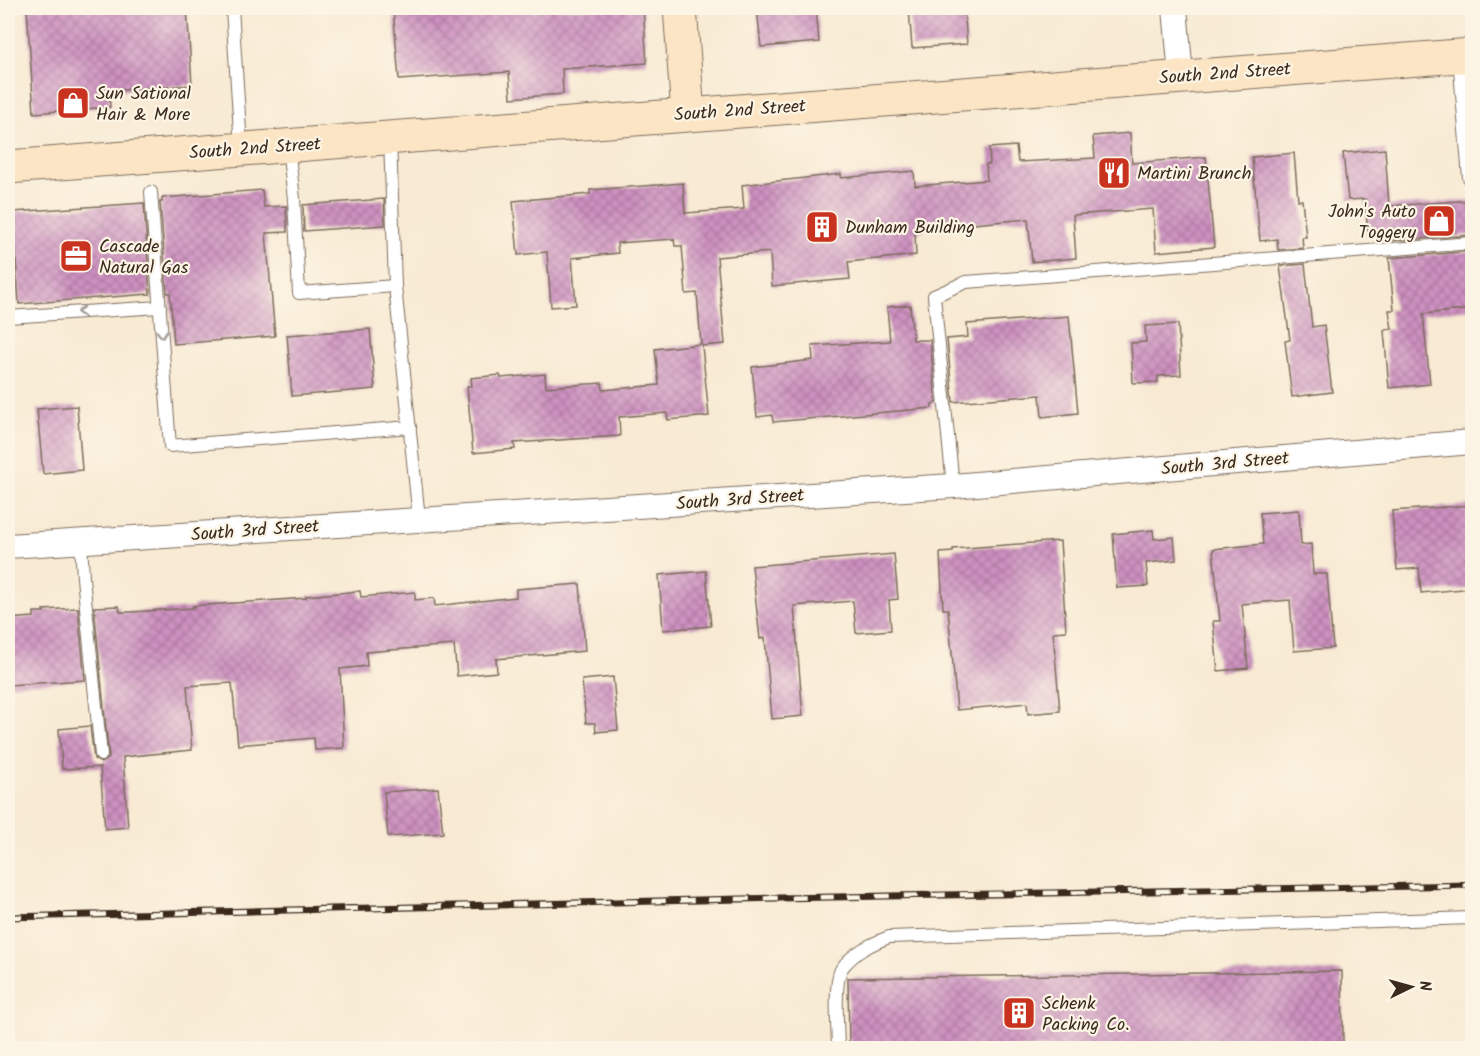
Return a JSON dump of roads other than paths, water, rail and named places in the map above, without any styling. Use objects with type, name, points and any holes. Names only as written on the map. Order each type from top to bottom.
[{"type":"street","points":[[680,8],[688,114]]},
{"type":"street","points":[[1175,8],[1181,76]]},
{"type":"street","name":"South 2nd Street","points":[[8,167],[1466,56]]},
{"type":"street","name":"South 3rd Street","points":[[8,546],[953,486],[1473,442]]},
{"type":"lane","points":[[232,8],[241,149]]},
{"type":"lane","points":[[1466,56],[1469,178]]},
{"type":"lane","points":[[390,137],[395,286],[419,519]]},
{"type":"lane","points":[[288,146],[294,199],[299,293],[395,286]]},
{"type":"lane","points":[[152,192],[170,446],[410,427]]},
{"type":"lane","points":[[953,486],[934,296],[966,282],[1473,243]]},
{"type":"lane","points":[[8,317],[160,307]]},
{"type":"lane","points":[[81,541],[101,755]]},
{"type":"lane","points":[[838,1048],[836,1004],[840,970],[864,947],[889,937],[1473,918]]},
{"type":"railway","points":[[8,917],[779,898],[1472,885]]},
{"type":"place","name":"Sun Sational Hair & More","points":[[73,103]]},
{"type":"place","name":"Martini Brunch","points":[[1114,173]]},
{"type":"place","name":"John's Auto Toggery","points":[[1439,221]]},
{"type":"place","name":"Dunham Building","points":[[822,227]]},
{"type":"place","name":"Cascade Natural Gas","points":[[76,256]]},
{"type":"place","name":"Schenk Packing Co.","points":[[1019,1013]]}]
